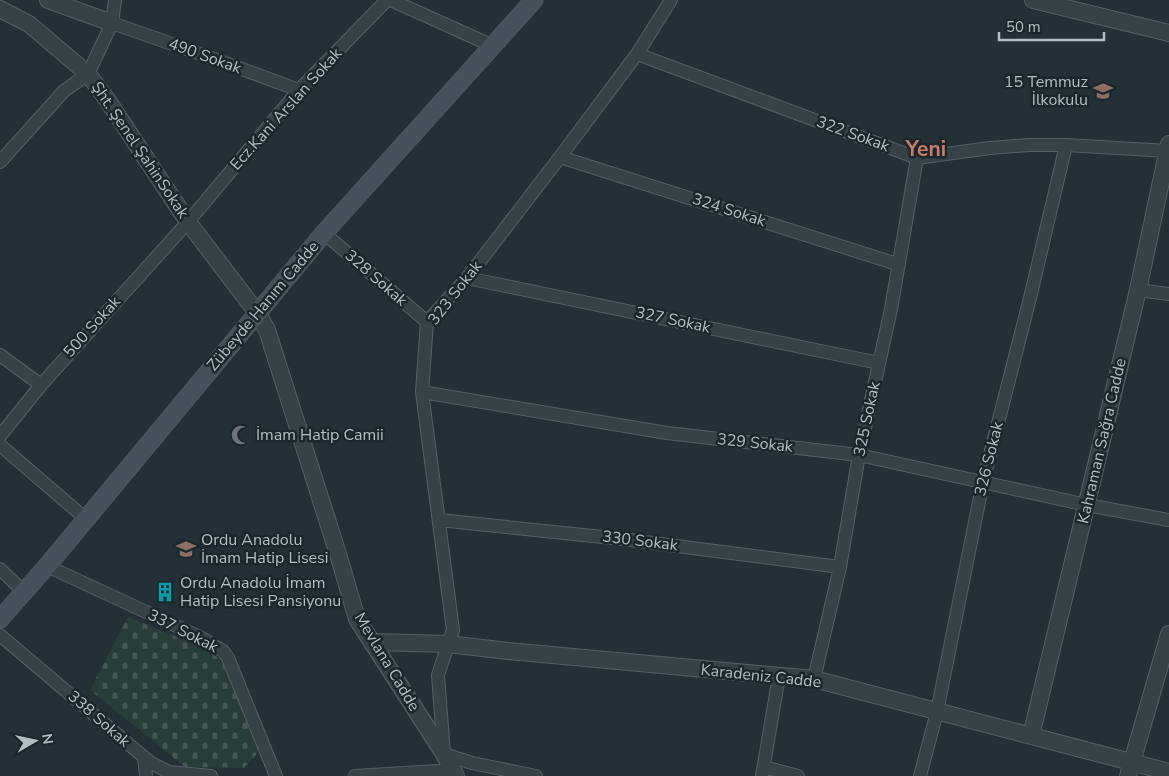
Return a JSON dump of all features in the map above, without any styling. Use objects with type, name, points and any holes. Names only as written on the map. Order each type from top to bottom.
[{"type":"main road","name":"Zübeyde Hanım Cadde","points":[[0,619],[47,566],[324,233],[534,0]]},
{"type":"street","points":[[48,0],[112,23]]},
{"type":"street","points":[[0,162],[64,91],[88,74],[112,23],[115,0]]},
{"type":"street","points":[[389,0],[493,46]]},
{"type":"street","name":"Ecz.Kani Arslan Sokak","points":[[188,222],[298,90],[389,0]]},
{"type":"street","name":"323 Sokak","points":[[444,754],[438,674],[453,630],[422,392],[427,322],[467,278],[560,157],[637,54],[671,0]]},
{"type":"street","points":[[1033,0],[1055,3],[1169,33]]},
{"type":"street","name":"Şht. Şenel ŞahinSokak","points":[[0,9],[29,24],[88,74],[188,222],[258,314]]},
{"type":"street","name":"490 Sokak","points":[[112,23],[298,90]]},
{"type":"street","name":"322 Sokak","points":[[637,54],[917,158],[990,148],[1066,144],[1168,147]]},
{"type":"street","name":"326 Sokak","points":[[920,776],[937,712],[983,482],[1031,294],[1066,144]]},
{"type":"street","name":"Kahraman Sağra Cadde","points":[[1031,736],[1138,290],[1168,147]]},
{"type":"street","name":"324 Sokak","points":[[560,157],[898,264]]},
{"type":"street","name":"325 Sokak","points":[[814,679],[840,567],[859,455],[891,309],[917,158]]},
{"type":"street","name":"500 Sokak","points":[[0,436],[40,385],[188,222]]},
{"type":"street","name":"328 Sokak","points":[[324,233],[427,322]]},
{"type":"street","name":"327 Sokak","points":[[467,278],[879,362]]},
{"type":"street","points":[[1138,290],[1169,294]]},
{"type":"street","name":"Mevlana Cadde","points":[[258,314],[267,330],[357,619],[455,773]]},
{"type":"street","points":[[0,355],[40,385]]},
{"type":"street","name":"329 Sokak","points":[[422,392],[667,433],[859,455],[1087,505],[1169,520]]},
{"type":"street","points":[[0,445],[86,518]]},
{"type":"street","name":"330 Sokak","points":[[439,520],[622,538],[840,567]]},
{"type":"street","name":"337 Sokak","points":[[47,566],[200,636],[223,651],[228,658],[276,776]]},
{"type":"street","points":[[0,569],[24,592]]},
{"type":"street","points":[[1130,768],[1169,634]]},
{"type":"street","name":"338 Sokak","points":[[0,635],[151,763],[169,772],[211,776]]},
{"type":"street","name":"Karadeniz Cadde","points":[[373,642],[448,644],[814,679],[1031,736],[1130,768],[1169,772]]},
{"type":"street","points":[[779,676],[763,771],[798,776]]},
{"type":"street","points":[[444,754],[472,763],[536,776]]},
{"type":"street","points":[[144,757],[146,776]]},
{"type":"street","points":[[355,776],[455,773]]},
{"type":"green space","points":[[128,617],[204,648],[222,660],[258,747],[256,755],[244,768],[185,767],[90,690]]},
{"type":"place","name":"15 Temmuz İlkokulu","points":[[1103,91]]},
{"type":"place","name":"İmam Hatip Camii","points":[[241,435]]},
{"type":"place","name":"Ordu Anadolu İmam Hatip Lisesi","points":[[186,549]]},
{"type":"place","name":"Ordu Anadolu İmam Hatip Lisesi Pansiyonu","points":[[165,592]]},
{"type":"district","name":"Yeni","points":[[926,149]]}]
